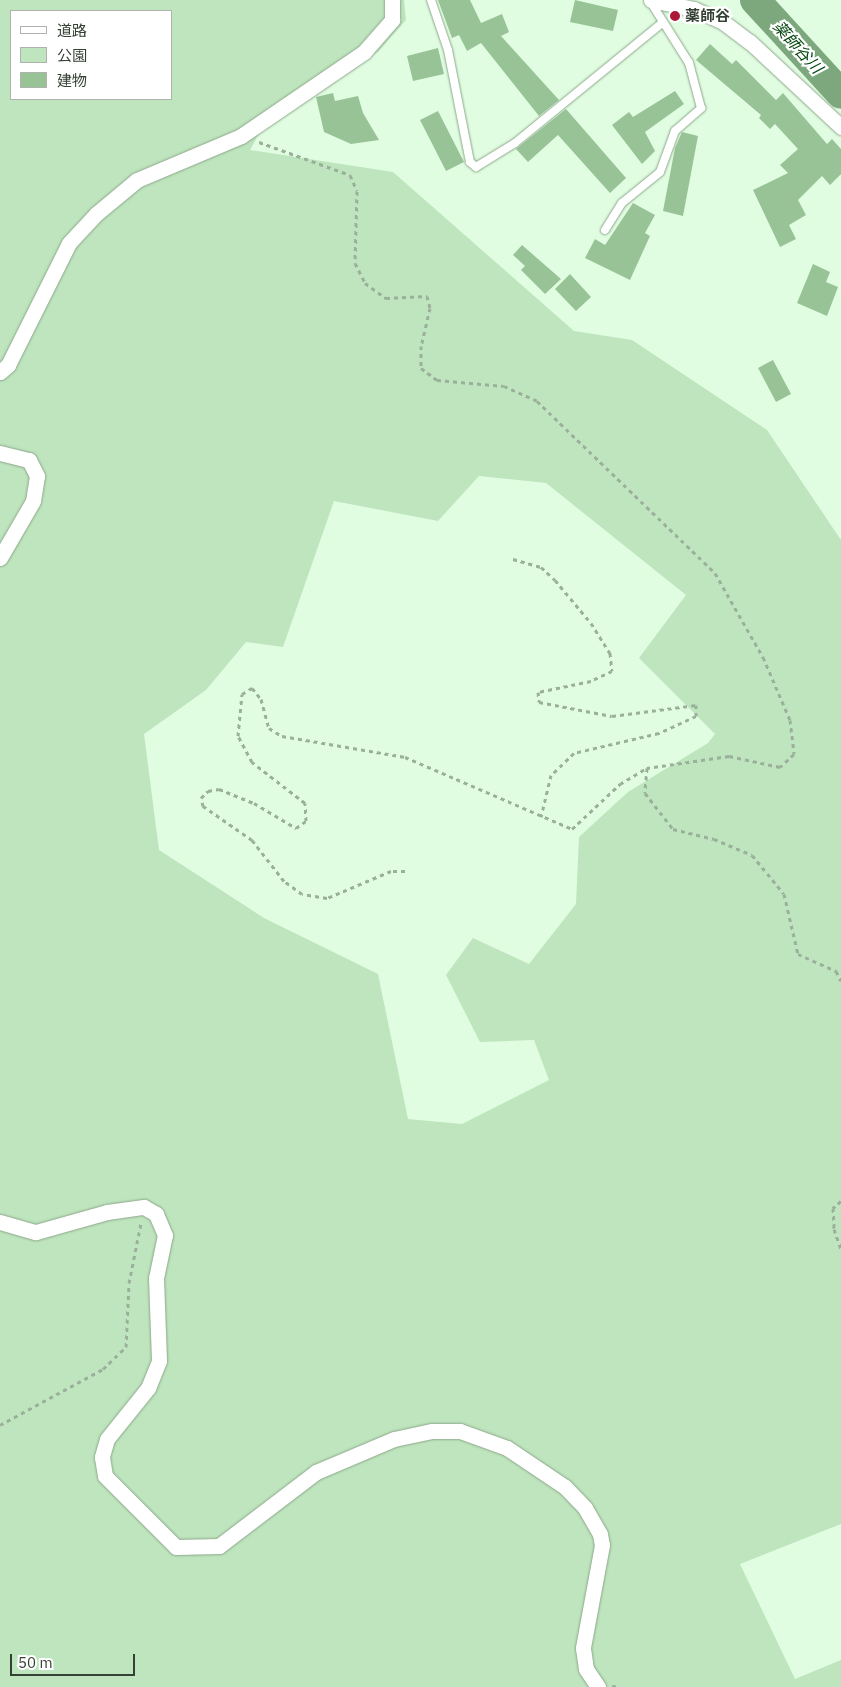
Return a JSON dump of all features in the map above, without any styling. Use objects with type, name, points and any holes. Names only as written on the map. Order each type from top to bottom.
[{"type":"street","points":[[0,372],[8,365],[70,243],[96,214],[137,180],[241,136],[373,45],[392,20],[392,0]]},
{"type":"street","points":[[650,0],[694,9],[723,22],[750,42],[841,127]]},
{"type":"street","points":[[0,453],[29,460],[37,476],[33,501],[0,558]]},
{"type":"street","points":[[0,1222],[36,1232],[108,1212],[144,1208],[156,1214],[164,1235],[156,1278],[159,1361],[148,1388],[107,1439],[102,1458],[105,1476],[176,1547],[196,1549],[219,1546],[316,1472],[394,1439],[432,1431],[460,1431],[507,1448],[565,1487],[585,1508],[600,1534],[602,1545],[583,1648],[586,1669],[598,1687]]},
{"type":"lane","points":[[431,0],[448,50],[470,162],[476,168],[515,143],[662,23]]},
{"type":"lane","points":[[605,230],[622,203],[660,172],[675,130],[701,108],[689,63],[662,23],[650,0]]},
{"type":"path","points":[[241,136],[350,175],[357,191],[355,263],[365,283],[386,298],[427,296],[430,308],[421,346],[421,368],[437,380],[504,386],[537,401],[714,573],[763,657],[790,720],[794,754],[780,767],[730,756],[647,768],[620,784],[572,829],[405,757],[282,736],[269,728],[260,699],[252,688],[242,694],[238,736],[252,762],[305,803],[306,821],[296,828],[254,803],[219,789],[208,791],[201,798],[203,806],[252,840],[284,881],[302,894],[327,898],[391,870],[405,871]]},
{"type":"path","points":[[514,559],[541,567],[555,580],[591,623],[610,653],[612,671],[591,681],[538,692],[540,702],[612,716],[696,705],[696,716],[659,733],[574,753],[551,775],[541,817]]},
{"type":"path","points":[[647,768],[645,793],[672,830],[714,839],[752,855],[784,894],[798,954],[836,971],[841,981]]},
{"type":"path","points":[[841,1201],[833,1208],[834,1229],[841,1249]]},
{"type":"path","points":[[0,1425],[103,1369],[126,1347],[129,1283],[144,1208]]},
{"type":"green space","points":[[0,0],[404,0],[406,20],[378,52],[276,103],[250,150],[393,172],[574,331],[632,340],[767,430],[841,540],[841,1524],[740,1564],[795,1679],[841,1660],[841,1687],[0,1687]],"holes":[[[479,476],[546,483],[686,595],[639,658],[715,734],[708,743],[628,792],[579,837],[576,904],[529,964],[473,938],[446,975],[480,1042],[534,1040],[549,1080],[462,1124],[408,1119],[378,974],[264,918],[159,850],[144,734],[206,690],[246,642],[283,647],[334,501],[438,521]]]},
{"type":"building","points":[[438,0],[470,0],[481,23],[502,14],[509,32],[501,36],[559,100],[539,116],[481,43],[467,51],[459,35],[452,38]]},
{"type":"building","points":[[575,0],[618,10],[613,31],[570,22]]},
{"type":"building","points":[[710,44],[732,64],[736,60],[776,100],[783,93],[827,144],[832,139],[841,149],[841,174],[830,185],[822,176],[798,200],[806,215],[789,225],[796,239],[780,247],[753,190],[788,173],[780,165],[798,149],[775,124],[770,129],[759,118],[761,115],[696,60]]},
{"type":"building","points":[[438,48],[444,74],[413,81],[407,56]]},
{"type":"building","points":[[675,91],[684,104],[645,132],[655,151],[642,164],[612,125],[629,112],[633,117]]},
{"type":"building","points":[[333,93],[335,101],[358,96],[363,113],[379,140],[351,144],[324,132],[316,97]]},
{"type":"building","points":[[566,109],[626,178],[610,193],[558,135],[528,162],[516,149]]},
{"type":"building","points":[[438,111],[464,162],[446,171],[420,120]]},
{"type":"building","points":[[682,132],[698,136],[683,216],[663,211],[675,148]]},
{"type":"building","points":[[633,203],[655,215],[645,233],[650,236],[630,280],[585,258],[595,239],[605,245]]},
{"type":"building","points":[[522,245],[561,279],[545,294],[521,270],[525,266],[513,255]]},
{"type":"building","points":[[813,264],[830,272],[826,282],[838,287],[827,316],[797,303]]},
{"type":"building","points":[[570,274],[591,297],[576,311],[555,289]]},
{"type":"building","points":[[773,360],[791,394],[776,402],[758,368]]},
{"type":"waterway","name":"薬師谷川","points":[[755,0],[841,94]]},
{"type":"place","name":"薬師谷","points":[[675,16]]}]
